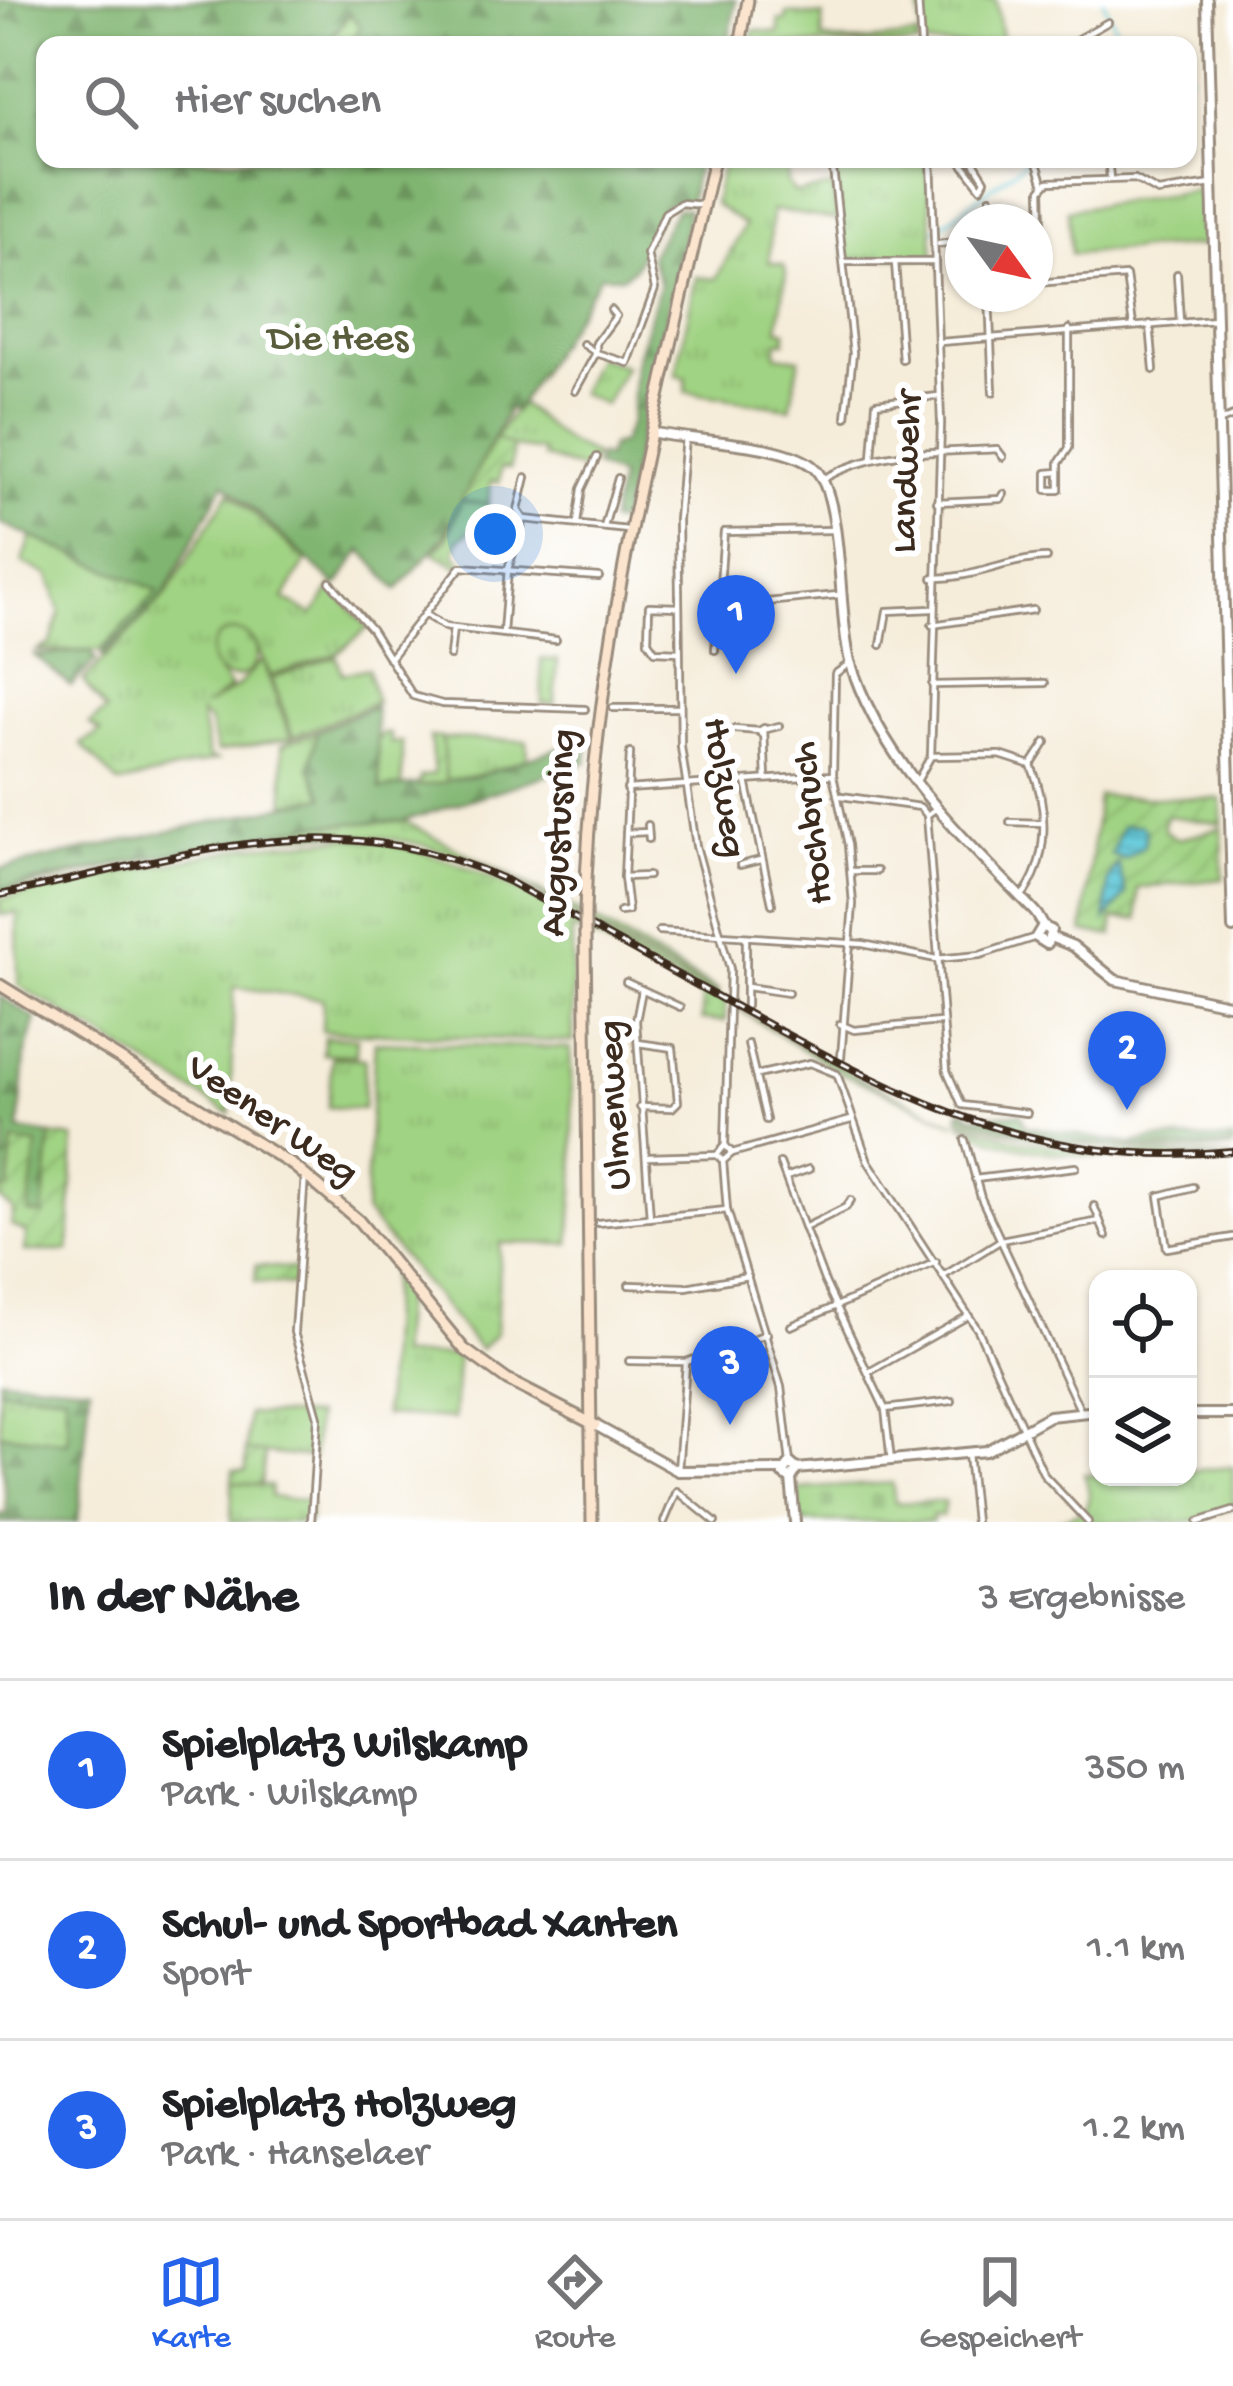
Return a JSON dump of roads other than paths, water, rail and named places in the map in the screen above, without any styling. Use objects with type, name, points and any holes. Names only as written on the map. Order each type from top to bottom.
[{"type":"main road","points":[[742,36],[748,0]]},
{"type":"main road","name":"Augustusring","points":[[592,1522],[595,1424],[585,912],[600,690],[649,431],[712,168]]},
{"type":"main road","name":"Veener Weg","points":[[0,985],[304,1174],[365,1228],[464,1349],[507,1380],[595,1424]]},
{"type":"street","points":[[918,0],[920,36]]},
{"type":"street","points":[[1207,0],[1216,320],[1222,460],[1227,474],[1233,928]]},
{"type":"street","points":[[1084,36],[1108,22]]},
{"type":"street","points":[[833,168],[853,353],[846,417]]},
{"type":"street","name":"Landwehr","points":[[917,781],[931,756],[939,453],[932,168]]},
{"type":"street","points":[[966,168],[980,188],[985,181],[977,168]]},
{"type":"street","points":[[1039,168],[1043,204]]},
{"type":"street","points":[[1109,168],[1110,179]]},
{"type":"street","points":[[1044,185],[1140,179],[1157,192],[1212,184]]},
{"type":"street","points":[[990,198],[990,204]]},
{"type":"street","points":[[628,374],[656,289],[647,254],[665,213],[681,203],[704,206]]},
{"type":"street","points":[[936,244],[945,243]]},
{"type":"street","points":[[844,262],[935,262]]},
{"type":"street","points":[[895,262],[902,359]]},
{"type":"street","points":[[1177,274],[1180,322]]},
{"type":"street","points":[[1053,282],[1126,276],[1131,282],[1133,325]]},
{"type":"street","points":[[575,391],[596,353],[596,343],[616,316],[611,310]]},
{"type":"street","points":[[990,312],[992,392]]},
{"type":"street","points":[[938,342],[1216,320]]},
{"type":"street","points":[[1150,324],[1154,370]]},
{"type":"street","points":[[1059,472],[1070,448],[1069,329]]},
{"type":"street","points":[[584,344],[628,363]]},
{"type":"street","points":[[872,458],[876,403],[940,396]]},
{"type":"street","points":[[1221,421],[1233,416]]},
{"type":"street","points":[[649,431],[789,456],[812,466],[823,479],[833,530],[850,663],[885,737],[917,781],[1038,914],[1053,938],[1073,946],[1115,980],[1231,1006]]},
{"type":"street","name":"Holzweg","points":[[685,437],[680,708],[686,785],[701,866],[724,935],[731,982],[724,1145]]},
{"type":"street","points":[[823,479],[872,458],[997,449],[1003,457]]},
{"type":"street","points":[[577,524],[582,489],[597,457]]},
{"type":"street","points":[[524,519],[518,510],[526,478]]},
{"type":"street","points":[[604,527],[618,478]]},
{"type":"street","points":[[937,502],[1001,499],[1004,494]]},
{"type":"street","points":[[524,519],[628,530]]},
{"type":"street","points":[[503,633],[508,569],[524,519]]},
{"type":"street","points":[[715,650],[724,532],[833,530]]},
{"type":"street","points":[[933,578],[965,577],[1028,558],[1047,558]]},
{"type":"street","points":[[389,659],[461,567],[599,577]]},
{"type":"street","points":[[330,582],[371,628],[413,696],[425,701],[585,709]]},
{"type":"street","points":[[717,608],[838,596]]},
{"type":"street","points":[[679,607],[649,606],[648,641],[655,651],[679,652]]},
{"type":"street","points":[[881,645],[887,611],[932,609]]},
{"type":"street","points":[[932,625],[1033,610]]},
{"type":"street","points":[[424,614],[453,628],[556,640]]},
{"type":"street","points":[[450,656],[453,628]]},
{"type":"street","points":[[1230,644],[1233,760]]},
{"type":"street","name":"Hochbruch","points":[[841,1058],[852,871],[832,775],[834,682],[838,668],[850,663]]},
{"type":"street","points":[[932,686],[1045,683]]},
{"type":"street","points":[[613,707],[680,708]]},
{"type":"street","points":[[734,729],[763,732],[779,726]]},
{"type":"street","points":[[763,732],[766,779]]},
{"type":"street","points":[[1020,898],[1036,872],[1042,823],[1031,765],[1046,742]]},
{"type":"street","points":[[627,912],[624,877],[630,753]]},
{"type":"street","points":[[931,756],[1000,755],[1031,765]]},
{"type":"street","points":[[627,789],[832,775]]},
{"type":"street","points":[[746,781],[772,904]]},
{"type":"street","points":[[838,796],[920,807],[927,815],[947,1071],[959,1103],[1027,1113]]},
{"type":"street","points":[[927,815],[938,807]]},
{"type":"street","points":[[1010,822],[1042,823]]},
{"type":"street","points":[[626,833],[649,832]]},
{"type":"street","points":[[740,865],[760,860]]},
{"type":"street","points":[[852,871],[877,871]]},
{"type":"street","points":[[624,877],[649,876]]},
{"type":"street","points":[[659,931],[851,943],[936,959],[980,956],[1036,938],[1042,927]]},
{"type":"street","points":[[746,938],[746,1006]]},
{"type":"street","points":[[1036,938],[1044,944],[1053,938]]},
{"type":"street","name":"Ulmenweg","points":[[626,982],[680,1007]]},
{"type":"street","points":[[747,987],[788,993]]},
{"type":"street","name":"Ulmenweg","points":[[642,990],[640,1107],[650,1218]]},
{"type":"street","points":[[840,1024],[880,1029],[940,1022]]},
{"type":"street","points":[[638,1043],[673,1048],[678,1102],[672,1108],[640,1107]]},
{"type":"street","points":[[748,1044],[766,1120]]},
{"type":"street","points":[[757,1075],[804,1064],[828,1067],[841,1081],[868,1161],[969,1316],[1044,1475],[1088,1522]]},
{"type":"street","points":[[724,1160],[733,1153],[851,1120]]},
{"type":"street","points":[[964,1140],[1001,1240],[1081,1412]]},
{"type":"street","points":[[717,1155],[724,1145],[733,1153]]},
{"type":"street","points":[[648,1157],[717,1155],[724,1160]]},
{"type":"street","points":[[724,1160],[727,1210],[782,1387],[795,1522]]},
{"type":"street","points":[[780,1162],[836,1305],[885,1409],[891,1461]]},
{"type":"street","points":[[975,1179],[1076,1167]]},
{"type":"street","points":[[786,1177],[808,1169]]},
{"type":"street","points":[[304,1174],[294,1332],[318,1417],[311,1522]]},
{"type":"street","points":[[1193,1187],[1158,1197],[1167,1248],[1233,1238]]},
{"type":"street","points":[[804,1228],[846,1208],[851,1200]]},
{"type":"street","points":[[1094,1206],[1106,1235]]},
{"type":"street","points":[[598,1222],[727,1210]]},
{"type":"street","points":[[945,1275],[1001,1240],[1100,1221]]},
{"type":"street","points":[[791,1326],[936,1262]]},
{"type":"street","points":[[629,1285],[686,1286],[748,1276]]},
{"type":"street","points":[[869,1372],[969,1316]]},
{"type":"street","points":[[629,1361],[686,1362],[767,1334]]},
{"type":"street","points":[[678,1472],[686,1362]]},
{"type":"street","points":[[885,1409],[952,1401]]},
{"type":"street","points":[[595,1424],[678,1472],[968,1454],[986,1451],[1049,1416],[1089,1412]]},
{"type":"street","points":[[1197,1414],[1233,1414]]},
{"type":"street","points":[[968,1454],[975,1522]]},
{"type":"street","points":[[664,1522],[677,1491],[716,1522]]},
{"type":"street","points":[[1198,1522],[1233,1510]]},
{"type":"water","points":[[1140,825],[1146,830],[1144,846],[1125,859],[1111,854],[1122,826]]},
{"type":"water","points":[[1118,863],[1126,894],[1106,920],[1108,880]]},
{"type":"waterway","points":[[1103,0],[1119,36]]},
{"type":"waterway","points":[[936,230],[1017,168]]},
{"type":"railway","points":[[0,895],[255,843],[316,839],[378,843],[442,856],[508,881],[866,1075],[980,1123],[1100,1150],[1233,1151]]},
{"type":"place","name":"Spielplatz Wilskamp","points":[[736,674]]},
{"type":"place","name":"Schul- und Sportbad Xanten","points":[[1127,1110]]},
{"type":"place","name":"Spielplatz Holzweg","points":[[730,1425]]},
{"type":"park label","name":"Die Hees","points":[[338,341]]}]
